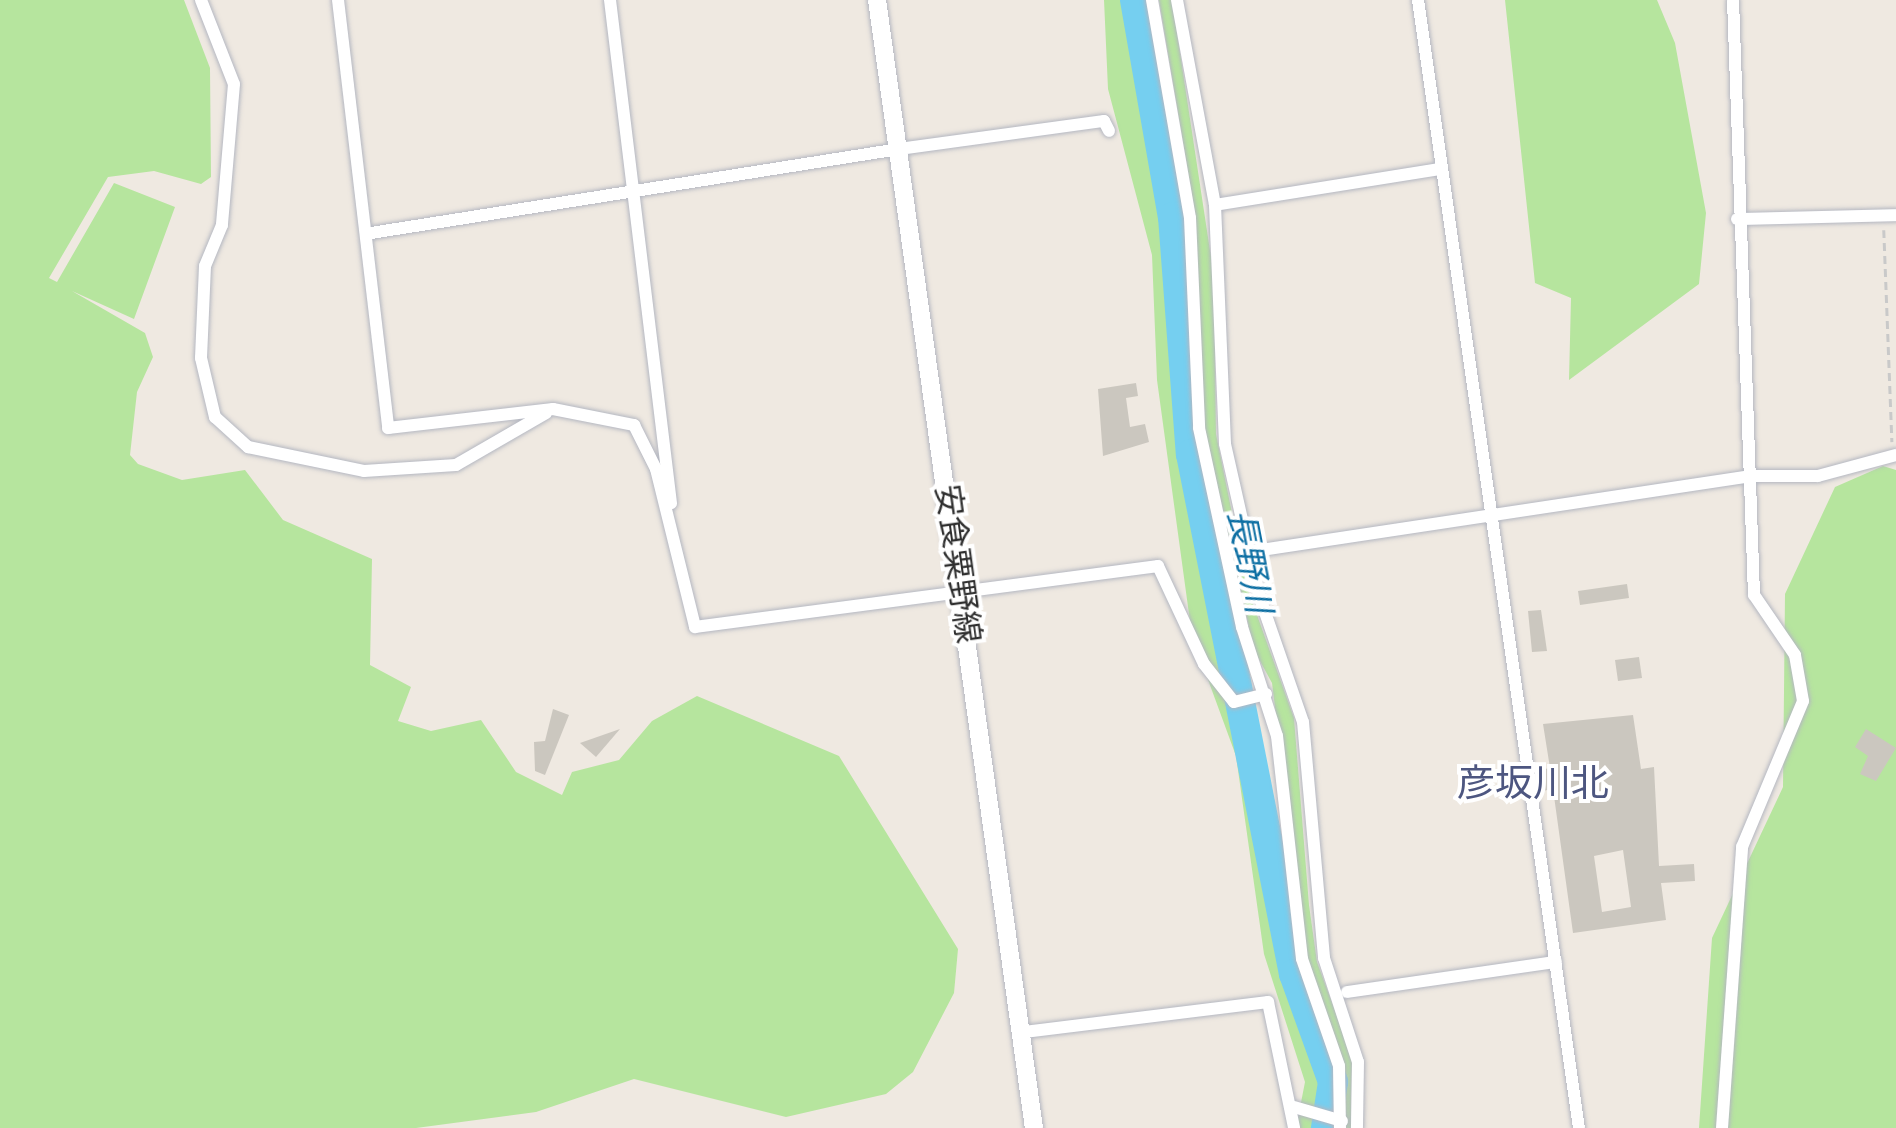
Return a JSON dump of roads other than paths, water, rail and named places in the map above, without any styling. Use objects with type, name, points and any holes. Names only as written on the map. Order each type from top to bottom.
[{"type":"main road","name":"安食粟野線","points":[[877,0],[1024,1032],[1034,1128]]},
{"type":"street","points":[[200,0],[234,84],[222,226],[205,266],[201,358],[216,417],[248,447],[364,471],[456,465],[553,409]]},
{"type":"street","points":[[338,0],[371,233],[388,428],[553,409],[634,425],[656,469],[695,627],[962,595],[1158,566],[1204,664],[1234,702],[1264,694]]},
{"type":"street","points":[[610,0],[639,192],[678,570]]},
{"type":"street","points":[[1152,0],[1190,218],[1200,428],[1218,531],[1264,694],[1302,960],[1338,1066],[1339,1123],[1294,1107]]},
{"type":"street","points":[[1178,0],[1214,204],[1225,444],[1248,552],[1303,722],[1324,958],[1358,1062],[1357,1128]]},
{"type":"street","points":[[1418,0],[1440,170],[1490,474],[1486,516],[1579,1128]]},
{"type":"street","points":[[1722,1128],[1742,847],[1803,701],[1796,654],[1754,595],[1752,476],[1737,219],[1733,0]]},
{"type":"street","points":[[371,233],[899,149],[1104,121],[1109,131]]},
{"type":"street","points":[[1214,204],[1440,170]]},
{"type":"street","points":[[1737,219],[1890,215]]},
{"type":"street","points":[[1248,552],[1752,476],[1818,476],[1894,454]]},
{"type":"street","points":[[1347,992],[1556,962]]},
{"type":"street","points":[[1024,1032],[1268,1002],[1294,1107],[1294,1128]]},
{"type":"waterway","name":"長野川","points":[[1135,0],[1173,217],[1191,454],[1294,974],[1333,1082],[1326,1128]]},
{"type":"district","name":"彦坂川北","points":[[1533,783]]}]
